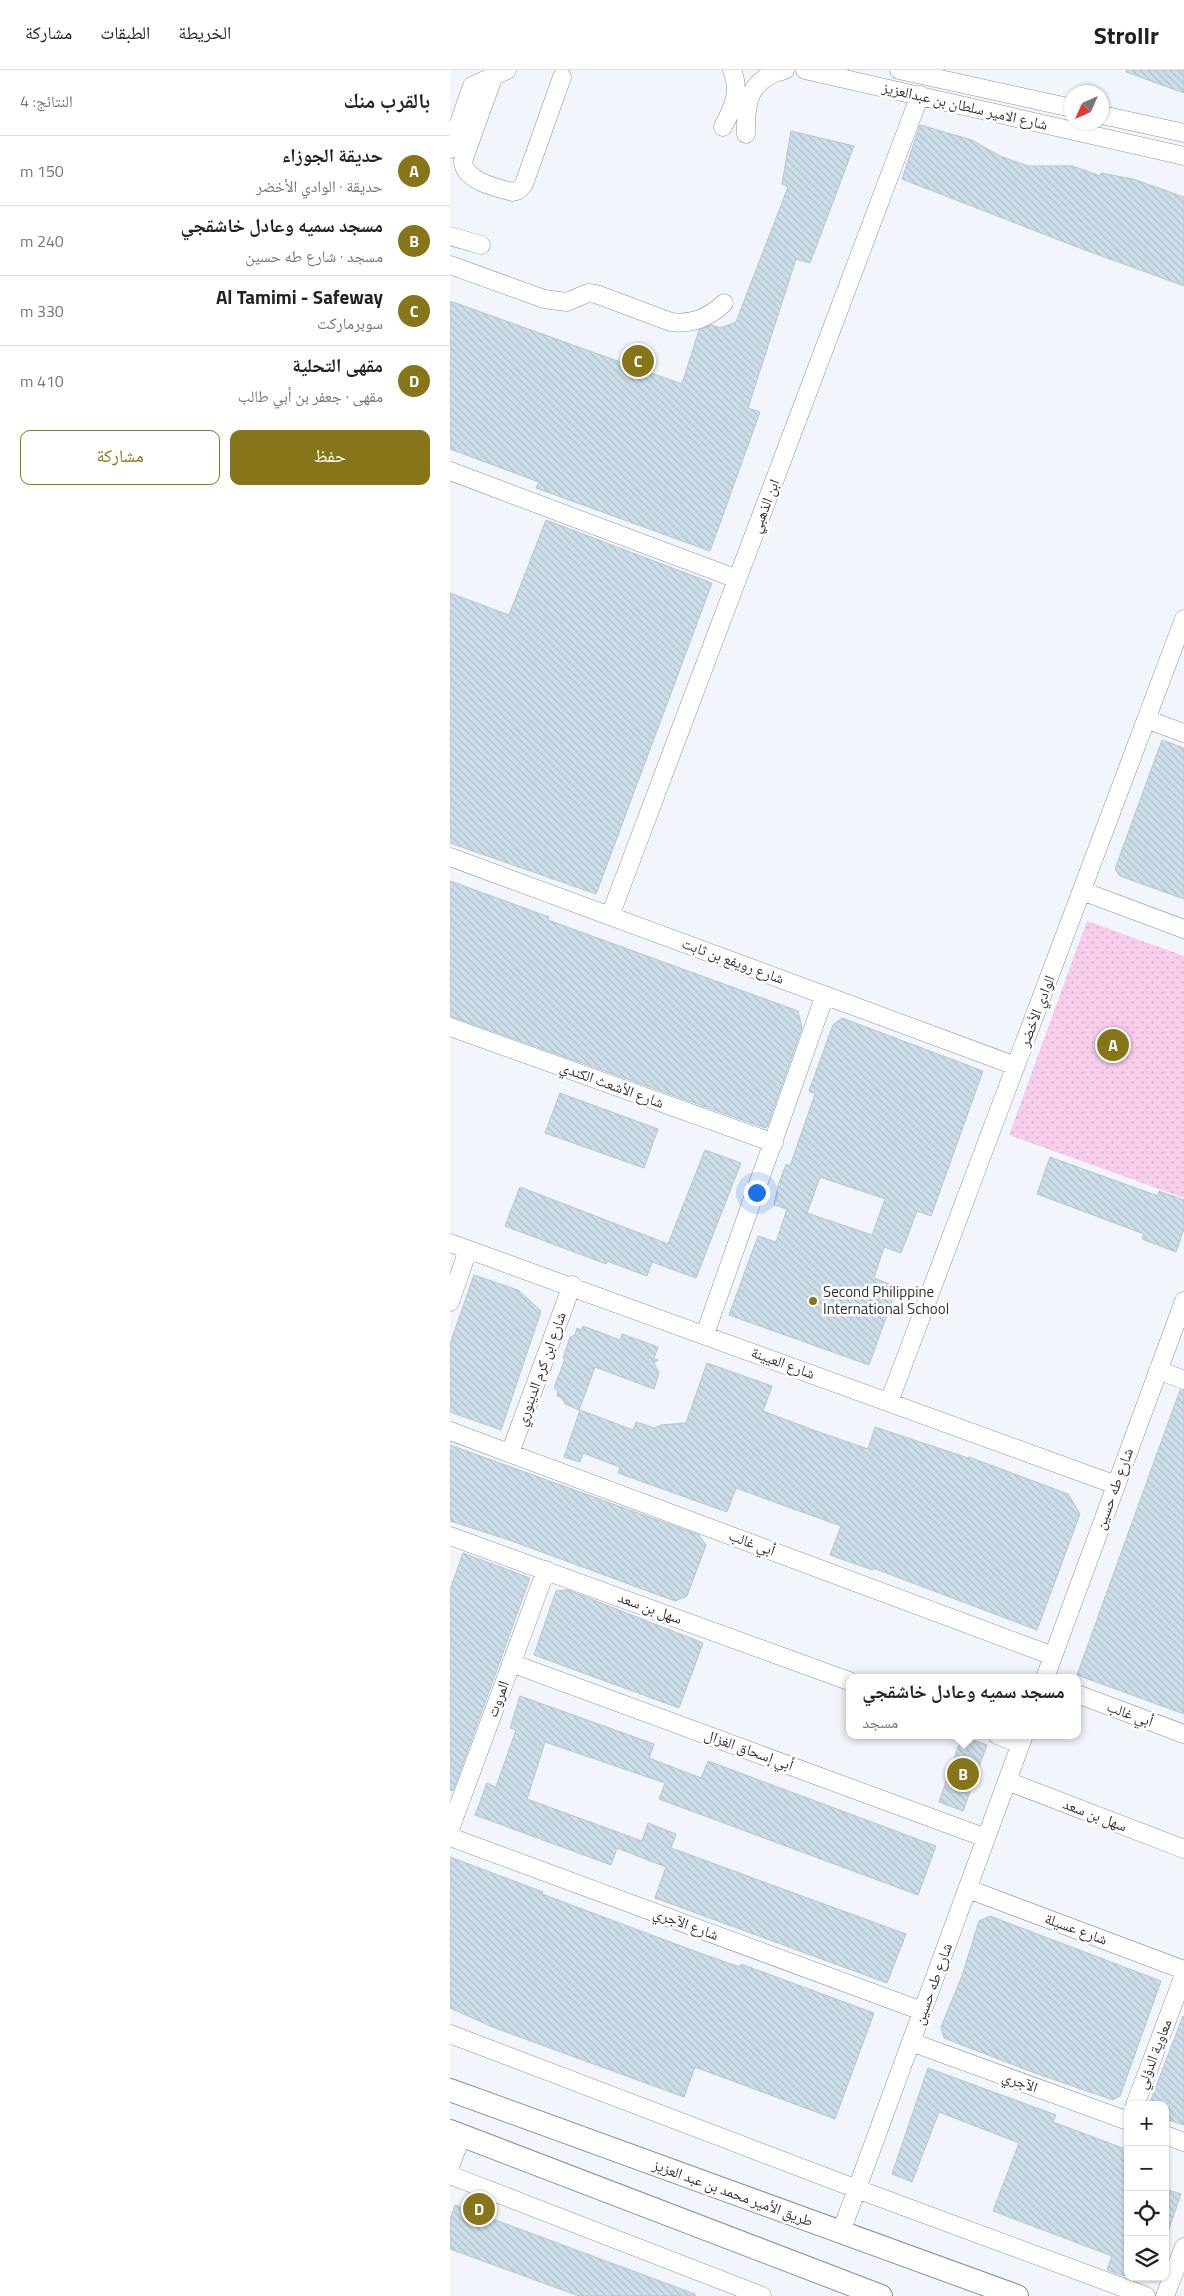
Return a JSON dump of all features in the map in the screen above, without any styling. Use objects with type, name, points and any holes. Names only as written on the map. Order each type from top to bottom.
[{"type":"main road","name":"طريق الأمير محمد بن عبد العزيز","points":[[450,2090],[1016,2296]]},
{"type":"main road","points":[[456,2133],[881,2296]]},
{"type":"street","points":[[723,127],[732,111],[737,92],[737,81],[732,70]]},
{"type":"street","points":[[746,134],[746,114],[751,94],[756,85],[763,78],[785,70]]},
{"type":"street","name":"شارع الامير سلطان بن عبدالعزيز","points":[[804,70],[1184,156]]},
{"type":"street","points":[[899,70],[1064,106]]},
{"type":"street","points":[[500,72],[463,161],[463,167],[473,178],[513,192],[519,190],[524,184],[562,77]]},
{"type":"street","points":[[450,148],[472,86],[500,72]]},
{"type":"street","name":"ابن الذهبي","points":[[610,916],[920,95]]},
{"type":"street","points":[[1109,117],[1184,133]]},
{"type":"street","points":[[450,236],[481,245]]},
{"type":"street","points":[[450,266],[544,299],[567,302],[588,293],[596,294],[671,322],[680,323],[701,319],[724,303]]},
{"type":"street","points":[[450,470],[738,579]]},
{"type":"street","name":"الوادي الأخضر","points":[[889,1402],[1184,619]]},
{"type":"street","points":[[1146,719],[1184,733]]},
{"type":"street","name":"شارع رويفع بن ثابت","points":[[450,857],[1016,1066]]},
{"type":"street","points":[[1082,891],[1184,929]]},
{"type":"street","points":[[706,1334],[825,995]]},
{"type":"street","name":"شارع الأشعث الكندي","points":[[450,1027],[774,1143]]},
{"type":"street","name":"شارع العيينة","points":[[450,1243],[572,1285],[1116,1484]]},
{"type":"street","points":[[450,1302],[468,1250]]},
{"type":"street","name":"شارع ابن كرم الدينوري","points":[[510,1453],[572,1285]]},
{"type":"street","name":"شارع طه حسين","points":[[1046,1674],[1184,1301]]},
{"type":"street","points":[[1158,1370],[1184,1380]]},
{"type":"street","name":"أبي غالب","points":[[450,1431],[1053,1656]]},
{"type":"street","name":"سهل بن سعد","points":[[450,1536],[846,1680]]},
{"type":"street","name":"المروت","points":[[450,1829],[546,1570]]},
{"type":"street","name":"أبي إسحاق الغزال","points":[[511,1663],[986,1838]]},
{"type":"street","name":"أبي غالب","points":[[1081,1695],[1184,1734]]},
{"type":"street","name":"شارع طه حسين","points":[[841,2232],[1022,1740]]},
{"type":"street","name":"سهل بن سعد","points":[[1007,1781],[1184,1849]]},
{"type":"street","name":"شارع الآجري","points":[[450,1837],[922,2011]]},
{"type":"street","name":"شارع عسيلة","points":[[968,1889],[1184,1970]]},
{"type":"street","name":"معاوية الدؤلي","points":[[1137,2101],[1184,1975]]},
{"type":"street","points":[[450,2034],[857,2189],[1146,2296]]},
{"type":"street","name":"الآجري","points":[[911,2042],[1124,2120]]},
{"type":"street","points":[[450,2166],[456,2133]]},
{"type":"street","points":[[1169,2136],[1184,2142]]},
{"type":"street","points":[[450,2175],[762,2296]]},
{"type":"street","points":[[1165,2296],[1184,2247]]},
{"type":"shaded area","points":[[1087,921],[1184,956],[1184,1198],[1009,1135]]},
{"type":"building","points":[[1126,70],[1184,70],[1184,93],[1126,72]]},
{"type":"building","points":[[920,125],[972,140],[1000,156],[1028,166],[1073,166],[1100,176],[1101,173],[1133,179],[1184,197],[1184,286],[902,179]]},
{"type":"building","points":[[791,131],[854,146],[810,263],[796,259],[748,408],[760,412],[710,551],[536,488],[539,482],[450,449],[450,301],[682,384],[699,330],[712,325],[720,328],[736,322],[788,187],[782,184]]},
{"type":"building","points":[[546,520],[712,583],[596,894],[450,843],[450,593],[509,615]]},
{"type":"building","points":[[1162,740],[1184,748],[1184,899],[1120,876],[1115,869]]},
{"type":"building","points":[[450,881],[549,917],[548,920],[798,1011],[802,1028],[767,1127],[765,1128],[450,1016]]},
{"type":"building","points":[[842,1018],[983,1071],[931,1216],[917,1211],[901,1253],[884,1247],[874,1278],[897,1287],[869,1365],[729,1315],[758,1236],[776,1242],[787,1209],[774,1205],[778,1186],[786,1164],[790,1166],[815,1094],[809,1091],[833,1025]],"holes":[[[820,1177],[885,1199],[872,1235],[807,1213]]]},
{"type":"building","points":[[560,1093],[658,1129],[644,1168],[545,1133]]},
{"type":"building","points":[[705,1150],[741,1163],[696,1278],[652,1262],[647,1276],[607,1261],[606,1264],[505,1226],[520,1187],[668,1244]]},
{"type":"building","points":[[1050,1157],[1158,1196],[1159,1191],[1184,1200],[1184,1229],[1176,1252],[1142,1239],[1144,1234],[1037,1194]]},
{"type":"building","points":[[474,1275],[518,1290],[541,1311],[501,1430],[450,1412],[450,1344]]},
{"type":"building","points":[[583,1326],[620,1340],[622,1334],[658,1347],[654,1358],[658,1360],[654,1363],[659,1373],[654,1389],[595,1367],[579,1410],[565,1404],[561,1397],[557,1396],[558,1391],[554,1388],[565,1359],[563,1358],[570,1337],[575,1335],[577,1328],[582,1330]]},
{"type":"building","points":[[707,1363],[772,1386],[763,1411],[816,1431],[868,1449],[875,1427],[969,1457],[1068,1494],[1080,1514],[1037,1630],[873,1568],[873,1570],[830,1555],[841,1526],[736,1488],[727,1512],[618,1473],[620,1467],[583,1453],[580,1462],[564,1457],[580,1410],[633,1430],[636,1422],[655,1428],[661,1425],[686,1423]]},
{"type":"building","points":[[1180,1390],[1184,1390],[1184,1714],[1077,1674]]},
{"type":"building","points":[[450,1445],[699,1535],[706,1545],[687,1596],[675,1601],[509,1540],[450,1521]]},
{"type":"building","points":[[463,1553],[530,1578],[453,1791],[450,1790],[450,1590]]},
{"type":"building","points":[[568,1590],[703,1643],[679,1708],[534,1655],[556,1591]]},
{"type":"building","points":[[520,1696],[654,1744],[649,1758],[701,1778],[708,1761],[936,1846],[918,1895],[659,1799],[665,1783],[545,1742],[527,1799],[642,1841],[648,1823],[676,1834],[671,1848],[906,1934],[887,1983],[655,1898],[666,1867],[617,1848],[611,1865],[475,1815],[487,1783],[496,1787],[516,1730],[510,1728]]},
{"type":"building","points":[[961,1739],[970,1739],[987,1745],[963,1811],[939,1802]]},
{"type":"building","points":[[450,1857],[543,1892],[542,1894],[697,1952],[740,1967],[741,1964],[874,2013],[835,2119],[695,2067],[684,2097],[495,2028],[450,2008]]},
{"type":"building","points":[[990,1916],[1161,1981],[1120,2096],[1113,2100],[1032,2072],[944,2038],[941,2027],[962,1976],[979,1921]]},
{"type":"building","points":[[1183,2016],[1184,2125],[1169,2120],[1169,2101],[1151,2101]]},
{"type":"building","points":[[928,2068],[1056,2115],[1053,2122],[1124,2149],[1124,2276],[1107,2270],[1112,2256],[993,2211],[1019,2143],[939,2112],[912,2182],[892,2174]]},
{"type":"building","points":[[1169,2190],[1181,2194],[1169,2229]]},
{"type":"building","points":[[455,2205],[695,2294],[695,2296],[579,2296],[450,2249],[450,2220]]},
{"type":"place","name":"Al Tamimi - Safeway","points":[[638,361]]},
{"type":"place","name":"حديقة الجوزاء","points":[[1113,1045]]},
{"type":"place","name":"Second Philippine International School","points":[[813,1301]]},
{"type":"place","name":"مسجد سميه وعادل خاشقجي","points":[[963,1774]]},
{"type":"place","name":"مقهى التحلية","points":[[479,2209]]}]
